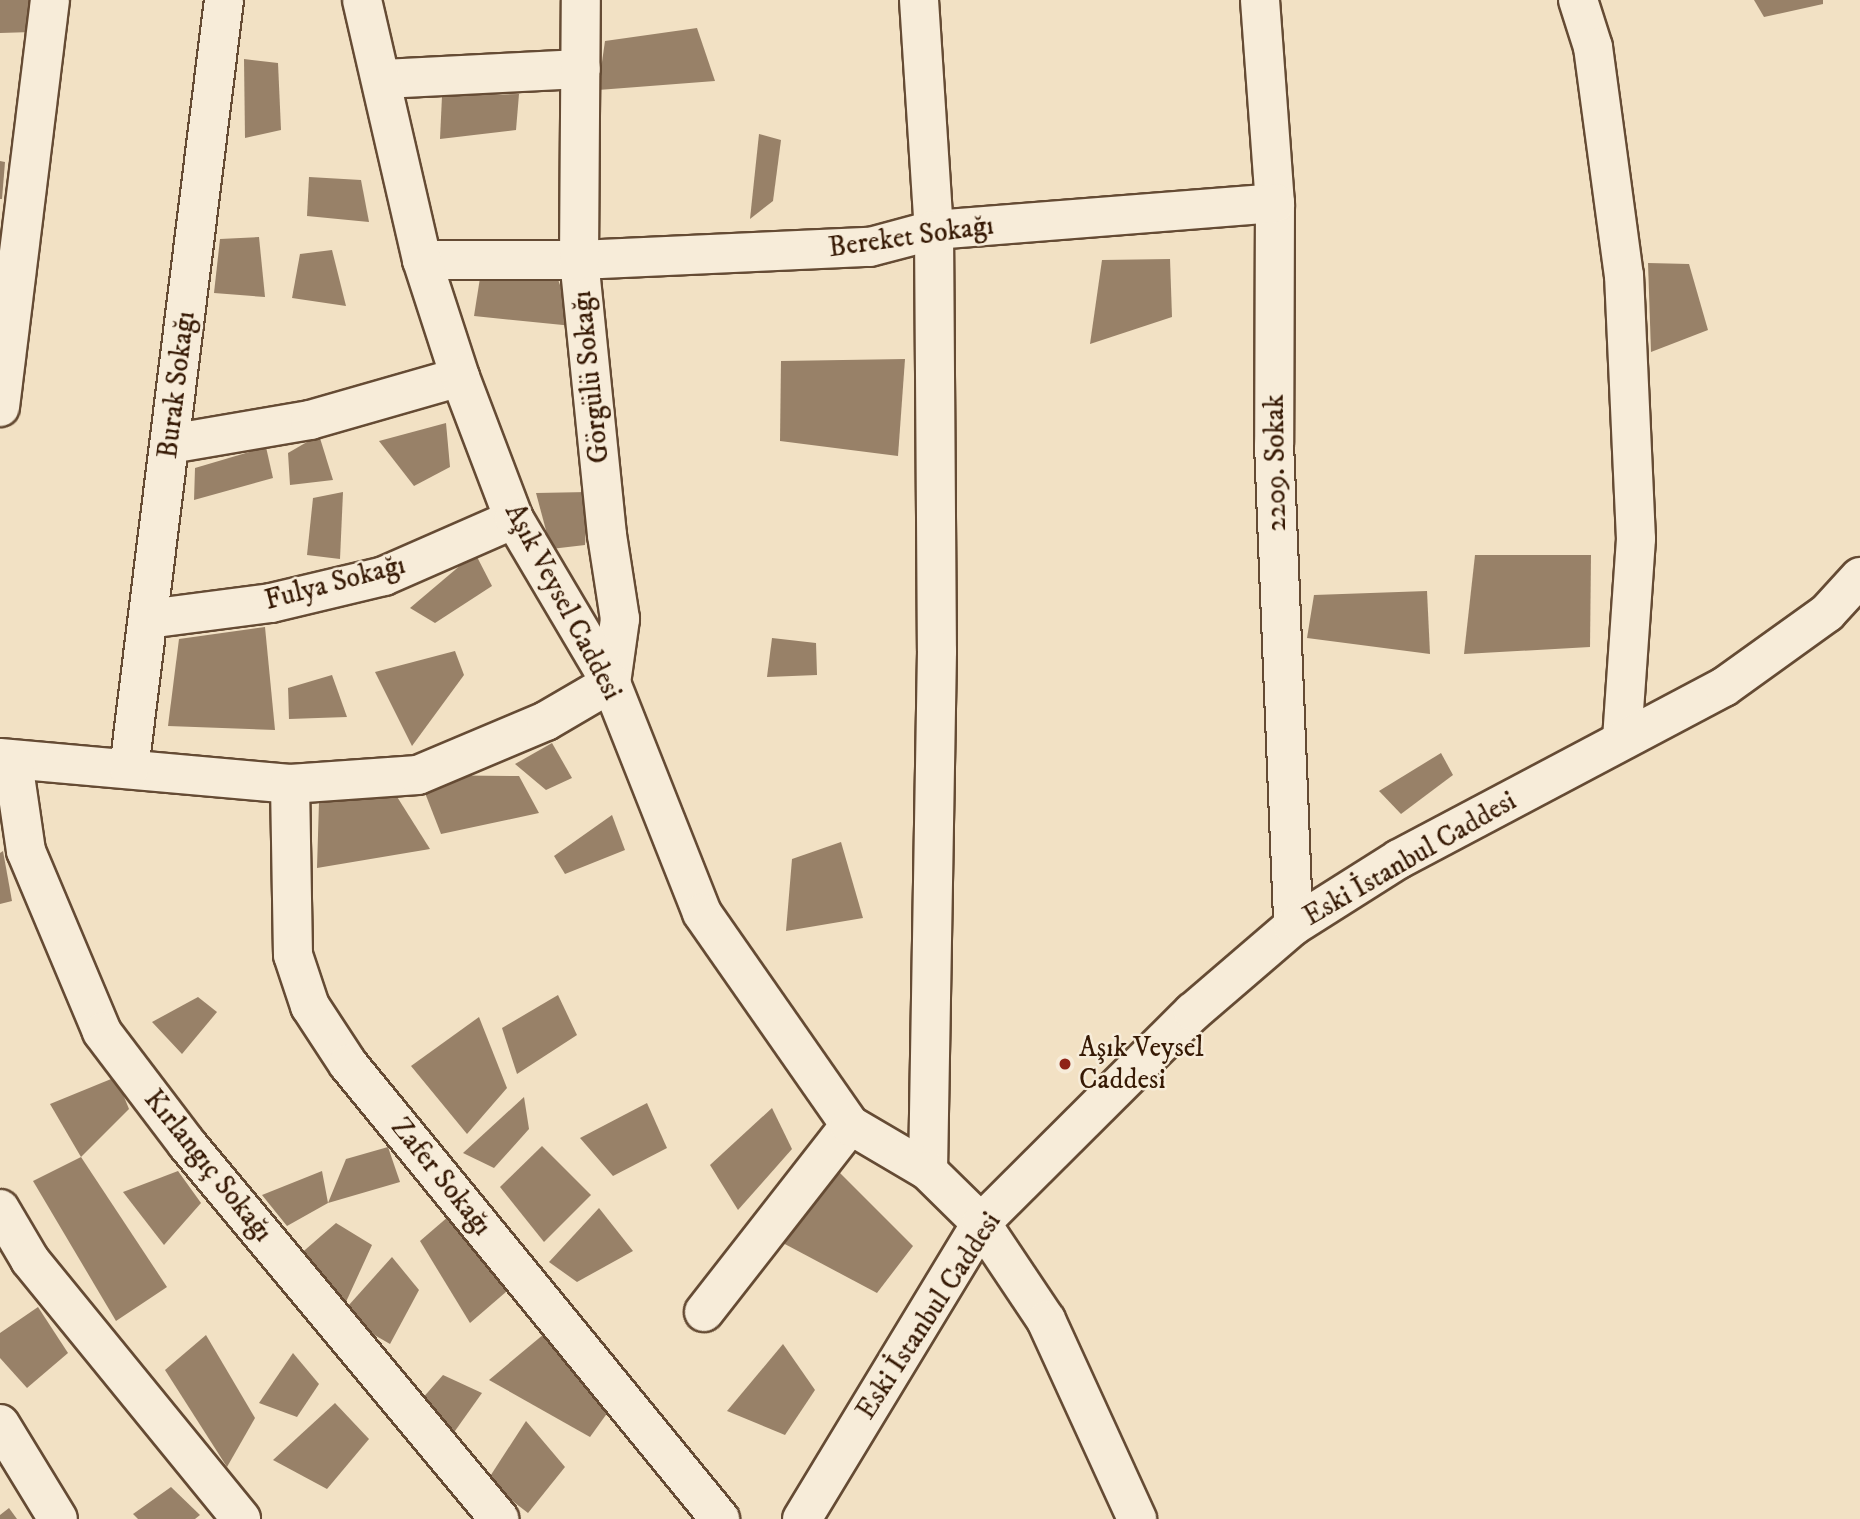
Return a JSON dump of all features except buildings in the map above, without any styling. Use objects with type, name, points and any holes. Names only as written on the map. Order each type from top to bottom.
[{"type":"street","points":[[0,407],[50,0]]},
{"type":"street","name":"Burak Sokağı","points":[[129,769],[225,0]]},
{"type":"street","name":"Aşık Veysel Caddesi","points":[[362,0],[383,79],[422,260],[460,376],[514,519],[611,683],[702,914],[809,1073],[850,1125],[928,1171],[981,1223],[1045,1320],[1137,1519]]},
{"type":"street","name":"Görgülü Sokağı","points":[[582,0],[579,260],[607,535],[620,620],[611,683]]},
{"type":"street","points":[[919,0],[934,230],[937,651],[928,1171]]},
{"type":"street","name":"2209. Sokak","points":[[1260,0],[1275,203],[1274,444],[1293,926]]},
{"type":"street","points":[[1578,0],[1593,47],[1624,275],[1636,539],[1622,740]]},
{"type":"street","points":[[383,79],[581,69]]},
{"type":"street","name":"Bereket Sokağı","points":[[422,260],[579,260],[870,247],[934,230],[1275,203]]},
{"type":"street","points":[[170,444],[310,420],[460,376]]},
{"type":"street","name":"Fulya Sokağı","points":[[148,619],[271,603],[384,576],[514,519]]},
{"type":"street","name":"Eski İstanbul Caddesi","points":[[802,1519],[981,1223],[1193,1012],[1293,926],[1399,859],[1724,687],[1828,613],[1860,577]]},
{"type":"street","points":[[7,760],[290,784],[418,775],[546,721],[611,683]]},
{"type":"street","name":"Kırlangıç Sokağı","points":[[7,760],[26,851],[102,1032],[187,1144],[499,1519]]},
{"type":"street","name":"Zafer Sokağı","points":[[290,784],[293,955],[310,1006],[348,1064],[720,1519]]},
{"type":"street","points":[[704,1312],[850,1125]]},
{"type":"street","points":[[0,1209],[30,1261],[241,1519]]},
{"type":"street","points":[[0,1424],[58,1519]]},
{"type":"place","name":"Aşık Veysel Caddesi","points":[[1065,1064]]}]
